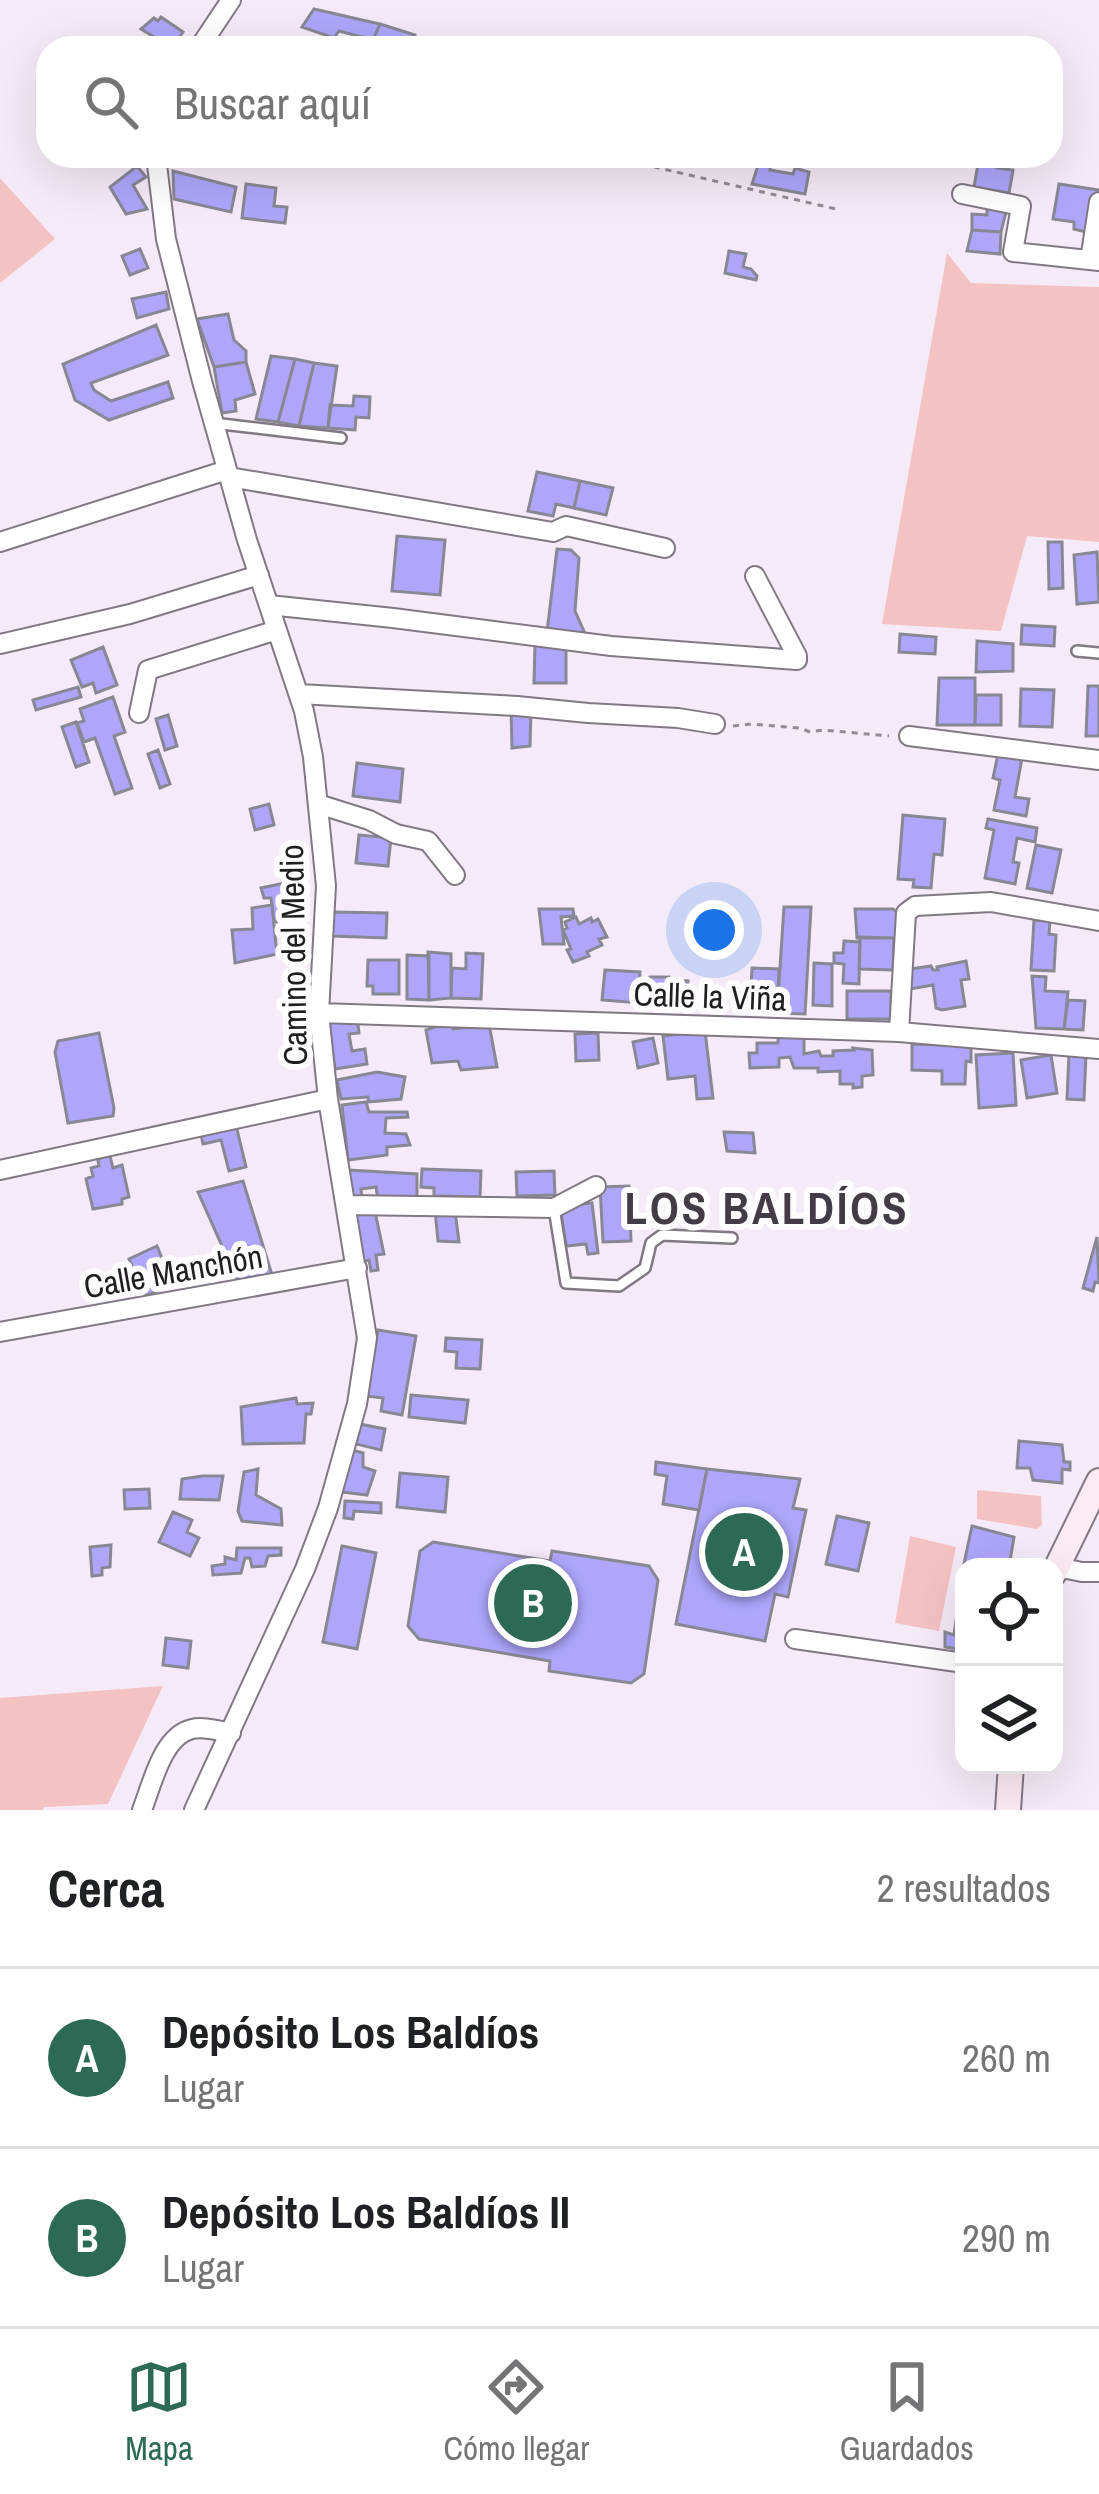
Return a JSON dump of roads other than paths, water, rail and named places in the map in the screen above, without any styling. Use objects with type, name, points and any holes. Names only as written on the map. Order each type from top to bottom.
[{"type":"main road","points":[[1061,1558],[1099,1481]]},
{"type":"main road","points":[[1008,1810],[1010,1774]]},
{"type":"street","points":[[208,36],[231,0]]},
{"type":"street","name":"Camino del Medio","points":[[157,168],[166,239],[213,423],[299,694],[314,758],[326,886],[319,1013],[328,1099],[368,1338],[357,1404],[328,1508],[305,1570],[194,1810]]},
{"type":"street","points":[[962,194],[1021,206],[1013,251],[1095,261],[1099,202]]},
{"type":"street","points":[[0,542],[228,474],[553,532],[566,526],[665,548]]},
{"type":"street","points":[[0,644],[130,614],[259,575]]},
{"type":"street","points":[[268,605],[611,646],[796,660],[755,576]]},
{"type":"street","points":[[139,713],[148,670],[277,630]]},
{"type":"street","points":[[299,694],[518,706],[715,724]]},
{"type":"street","points":[[908,736],[1099,760]]},
{"type":"street","points":[[318,804],[428,841],[455,875]]},
{"type":"street","points":[[899,1032],[905,913],[915,905],[991,902],[1099,920]]},
{"type":"street","name":"Calle la Viña","points":[[319,1013],[899,1032],[1099,1048]]},
{"type":"street","points":[[0,1170],[328,1099]]},
{"type":"street","points":[[346,1205],[554,1208],[596,1186]]},
{"type":"street","name":"Calle Manchón","points":[[0,1332],[357,1268]]},
{"type":"street","points":[[1063,1570],[1099,1572]]},
{"type":"street","points":[[795,1639],[955,1662]]},
{"type":"street","points":[[142,1810],[169,1747],[179,1735],[191,1729],[231,1733]]},
{"type":"lane","points":[[213,423],[341,438]]},
{"type":"lane","points":[[1077,651],[1099,653]]},
{"type":"lane","points":[[554,1208],[566,1282],[619,1286],[645,1268],[651,1243],[662,1235],[732,1238]]},
{"type":"place","name":"Depósito Los Baldíos","points":[[744,1552]]},
{"type":"place","name":"Depósito Los Baldíos II","points":[[533,1603]]},
{"type":"district","name":"LOS BALDÍOS","points":[[767,1208]]}]
